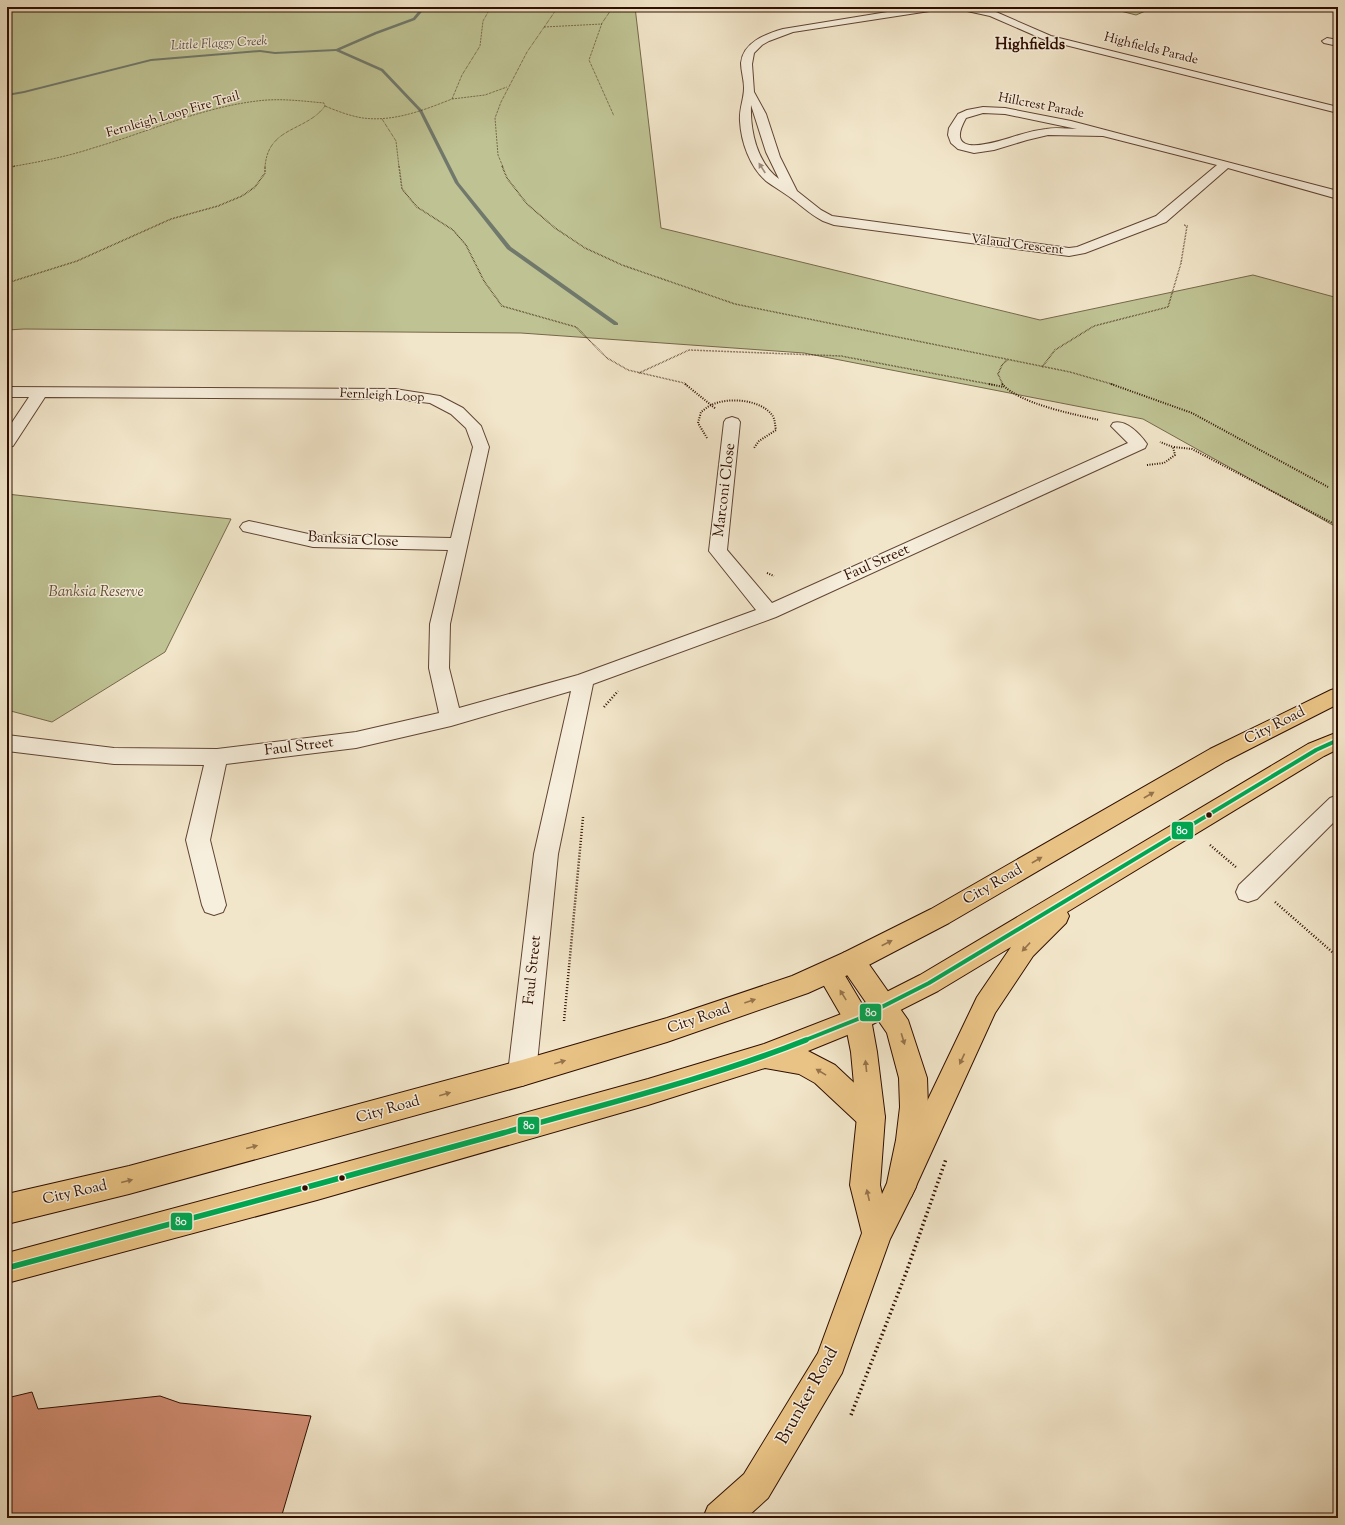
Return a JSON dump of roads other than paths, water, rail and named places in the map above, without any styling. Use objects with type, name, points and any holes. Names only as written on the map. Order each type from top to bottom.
[{"type":"main road","name":"City Road","points":[[7,1209],[129,1180],[522,1073],[667,1030],[799,984],[852,961],[940,916],[1218,755],[1338,695]]},
{"type":"main road","points":[[7,1268],[648,1092],[764,1056],[858,1019],[929,983],[1316,750],[1338,740]]},
{"type":"main road","points":[[901,1187],[986,1005],[1024,948],[1084,890]]},
{"type":"main road","name":"Brunker Road","points":[[720,1518],[756,1486],[831,1362],[877,1233],[901,1187],[910,1140],[914,1106],[913,1078],[899,1028],[852,961]]},
{"type":"main road","points":[[829,972],[858,1019],[864,1052],[871,1117],[865,1186],[877,1233]]},
{"type":"main road","points":[[764,1056],[803,1062],[825,1074],[871,1117]]},
{"type":"street","name":"Valaud Crescent","points":[[936,7],[813,25],[774,34],[763,40],[749,53],[747,60],[749,92],[746,106],[748,138],[754,155],[766,174],[792,193],[805,205],[827,219],[842,223],[1069,252],[1080,250],[1161,219],[1226,164]]},
{"type":"street","name":"Highfields Parade","points":[[961,7],[991,11],[1048,38],[1338,110]]},
{"type":"street","points":[[1327,41],[1338,43]]},
{"type":"street","name":"Valaud Crescent","points":[[749,92],[757,102],[763,117],[772,152],[792,193]]},
{"type":"street","name":"Hillcrest Parade","points":[[1101,133],[1048,132],[1024,137],[994,147],[974,149],[957,143],[954,135],[955,128],[962,116],[971,112],[991,110],[1037,116],[1226,164],[1338,195]]},
{"type":"street","name":"Fernleigh Loop","points":[[7,392],[395,394],[434,399],[457,411],[473,426],[481,448],[440,624],[439,668],[451,718]]},
{"type":"street","points":[[7,442],[40,392]]},
{"type":"street","name":"Marconi Close","points":[[732,422],[718,551],[769,612]]},
{"type":"street","name":"Faul Street","points":[[7,743],[114,756],[217,757],[356,740],[451,718],[584,680],[769,612],[1139,444],[1118,426]]},
{"type":"street","name":"Banksia Close","points":[[249,527],[313,541],[458,544]]},
{"type":"street","name":"Faul Street","points":[[522,1073],[546,854],[584,680]]},
{"type":"street","points":[[214,905],[198,840],[217,757]]},
{"type":"street","points":[[1252,888],[1338,804]]},
{"type":"waterway","name":"Little Flaggy Creek","points":[[337,50],[376,33],[414,19],[424,7]]},
{"type":"waterway","name":"Little Flaggy Creek","points":[[7,95],[151,60],[260,51],[275,53],[337,50]]},
{"type":"waterway","points":[[337,50],[382,70],[421,111],[457,183],[509,248],[616,324]]},
{"type":"district","name":"Highfields","points":[[1030,45]]},
{"type":"park label","name":"Banksia Reserve","points":[[96,592]]}]
